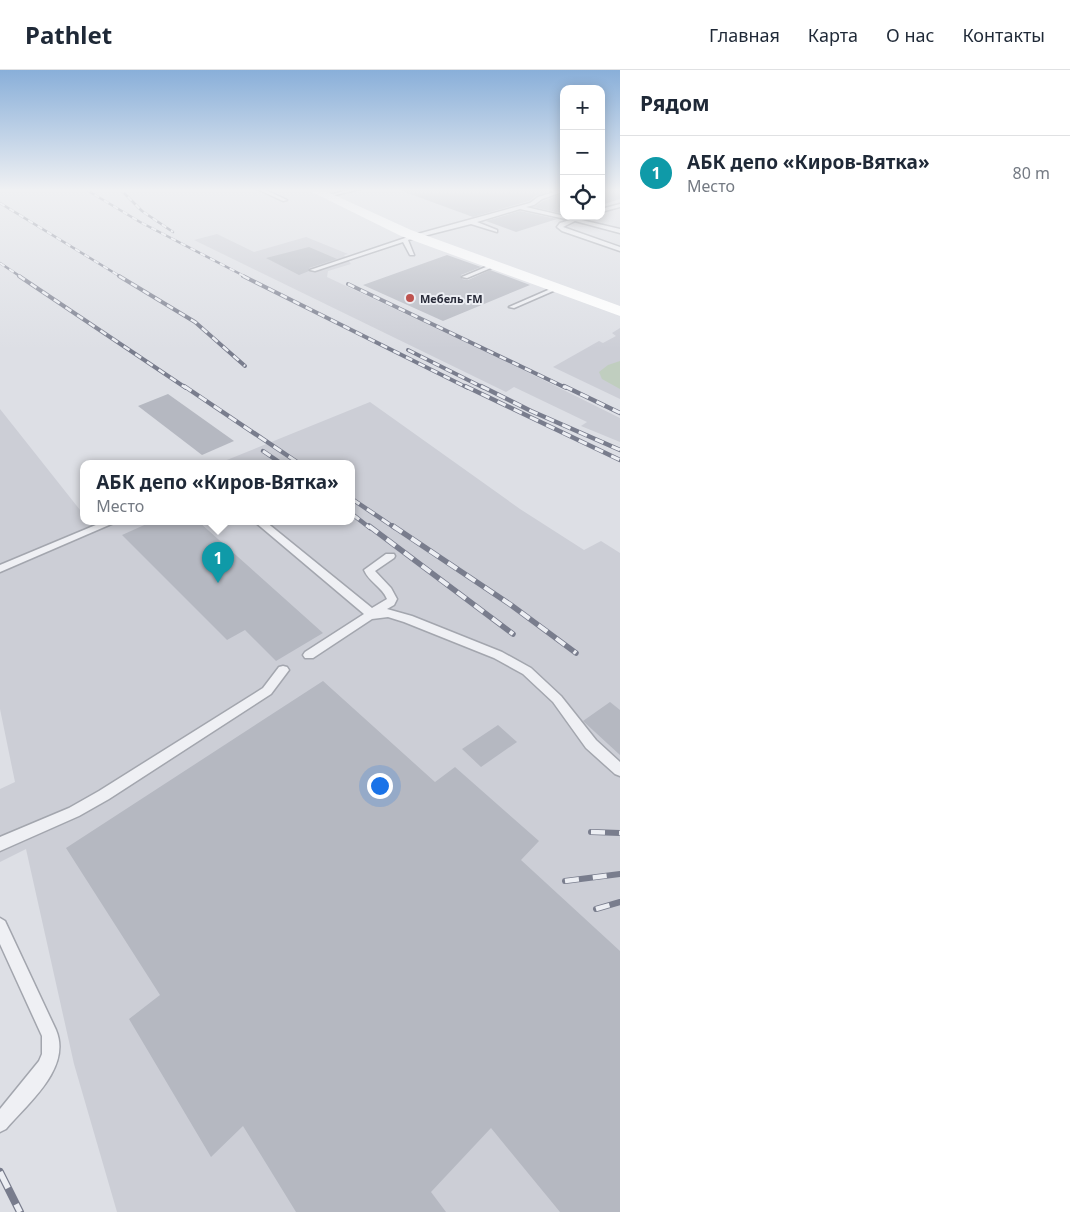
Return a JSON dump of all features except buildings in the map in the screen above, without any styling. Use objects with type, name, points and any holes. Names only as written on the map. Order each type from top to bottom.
[{"type":"main road","points":[[424,242],[494,265],[620,311]]},
{"type":"lane","points":[[313,270],[398,242]]},
{"type":"lane","points":[[411,242],[412,254]]},
{"type":"lane","points":[[600,242],[620,249]]},
{"type":"lane","points":[[465,276],[494,265]]},
{"type":"lane","points":[[512,307],[557,288]]},
{"type":"lane","points":[[0,569],[103,525]]},
{"type":"lane","points":[[264,525],[373,615],[388,613],[408,619],[498,655],[527,671],[557,699],[592,744],[620,770]]},
{"type":"lane","points":[[309,655],[373,615],[392,599],[387,589],[370,574],[369,570],[390,556]]},
{"type":"lane","points":[[0,844],[74,812],[104,795],[267,691],[283,670]]},
{"type":"lane","points":[[0,926],[50,1036],[51,1049],[49,1060],[0,1123]]},
{"type":"shaded area","points":[[199,242],[234,242],[254,252],[288,242],[319,242],[348,254],[344,255],[351,264],[328,271],[327,277],[503,360],[620,418],[620,442],[581,426],[587,422],[514,387],[506,392]]},
{"type":"shaded area","points":[[620,328],[620,399],[553,367],[599,341],[603,343],[616,336],[612,333]]},
{"type":"shaded area","points":[[370,402],[520,509],[584,550],[601,541],[620,553],[620,1212],[117,1212],[74,1064],[26,849],[0,862],[0,789],[15,782],[0,709],[0,409],[80,510],[80,525],[355,525],[355,460],[227,460]]},
{"type":"green space","points":[[620,361],[620,389],[602,379],[599,372],[608,365]]},
{"type":"railway","points":[[64,242],[121,277]]},
{"type":"railway","points":[[179,242],[246,277]]},
{"type":"railway","points":[[0,263],[21,277]]},
{"type":"railway","points":[[19,276],[186,388]]},
{"type":"railway","points":[[119,276],[195,322],[245,366]]},
{"type":"railway","points":[[243,276],[468,388]]},
{"type":"railway","points":[[348,284],[566,388]]},
{"type":"railway","points":[[408,350],[484,388]]},
{"type":"railway","points":[[184,386],[294,460]]},
{"type":"railway","points":[[465,386],[620,460]]},
{"type":"railway","points":[[481,386],[531,411],[620,450]]},
{"type":"railway","points":[[564,386],[620,413]]},
{"type":"railway","points":[[263,451],[276,460]]},
{"type":"railway","points":[[355,501],[395,528]]},
{"type":"railway","points":[[355,516],[370,528]]},
{"type":"railway","points":[[369,526],[513,634]]},
{"type":"railway","points":[[393,526],[511,605],[576,653]]},
{"type":"railway","points":[[591,832],[620,833]]},
{"type":"railway","points":[[565,881],[620,874]]},
{"type":"railway","points":[[596,909],[620,902]]},
{"type":"railway","points":[[0,1172],[20,1212]]},
{"type":"place","name":"Мебель FM","points":[[410,298]]},
{"type":"place","name":"АБК депо «Киров-Вятка»","points":[[218,583]]}]
